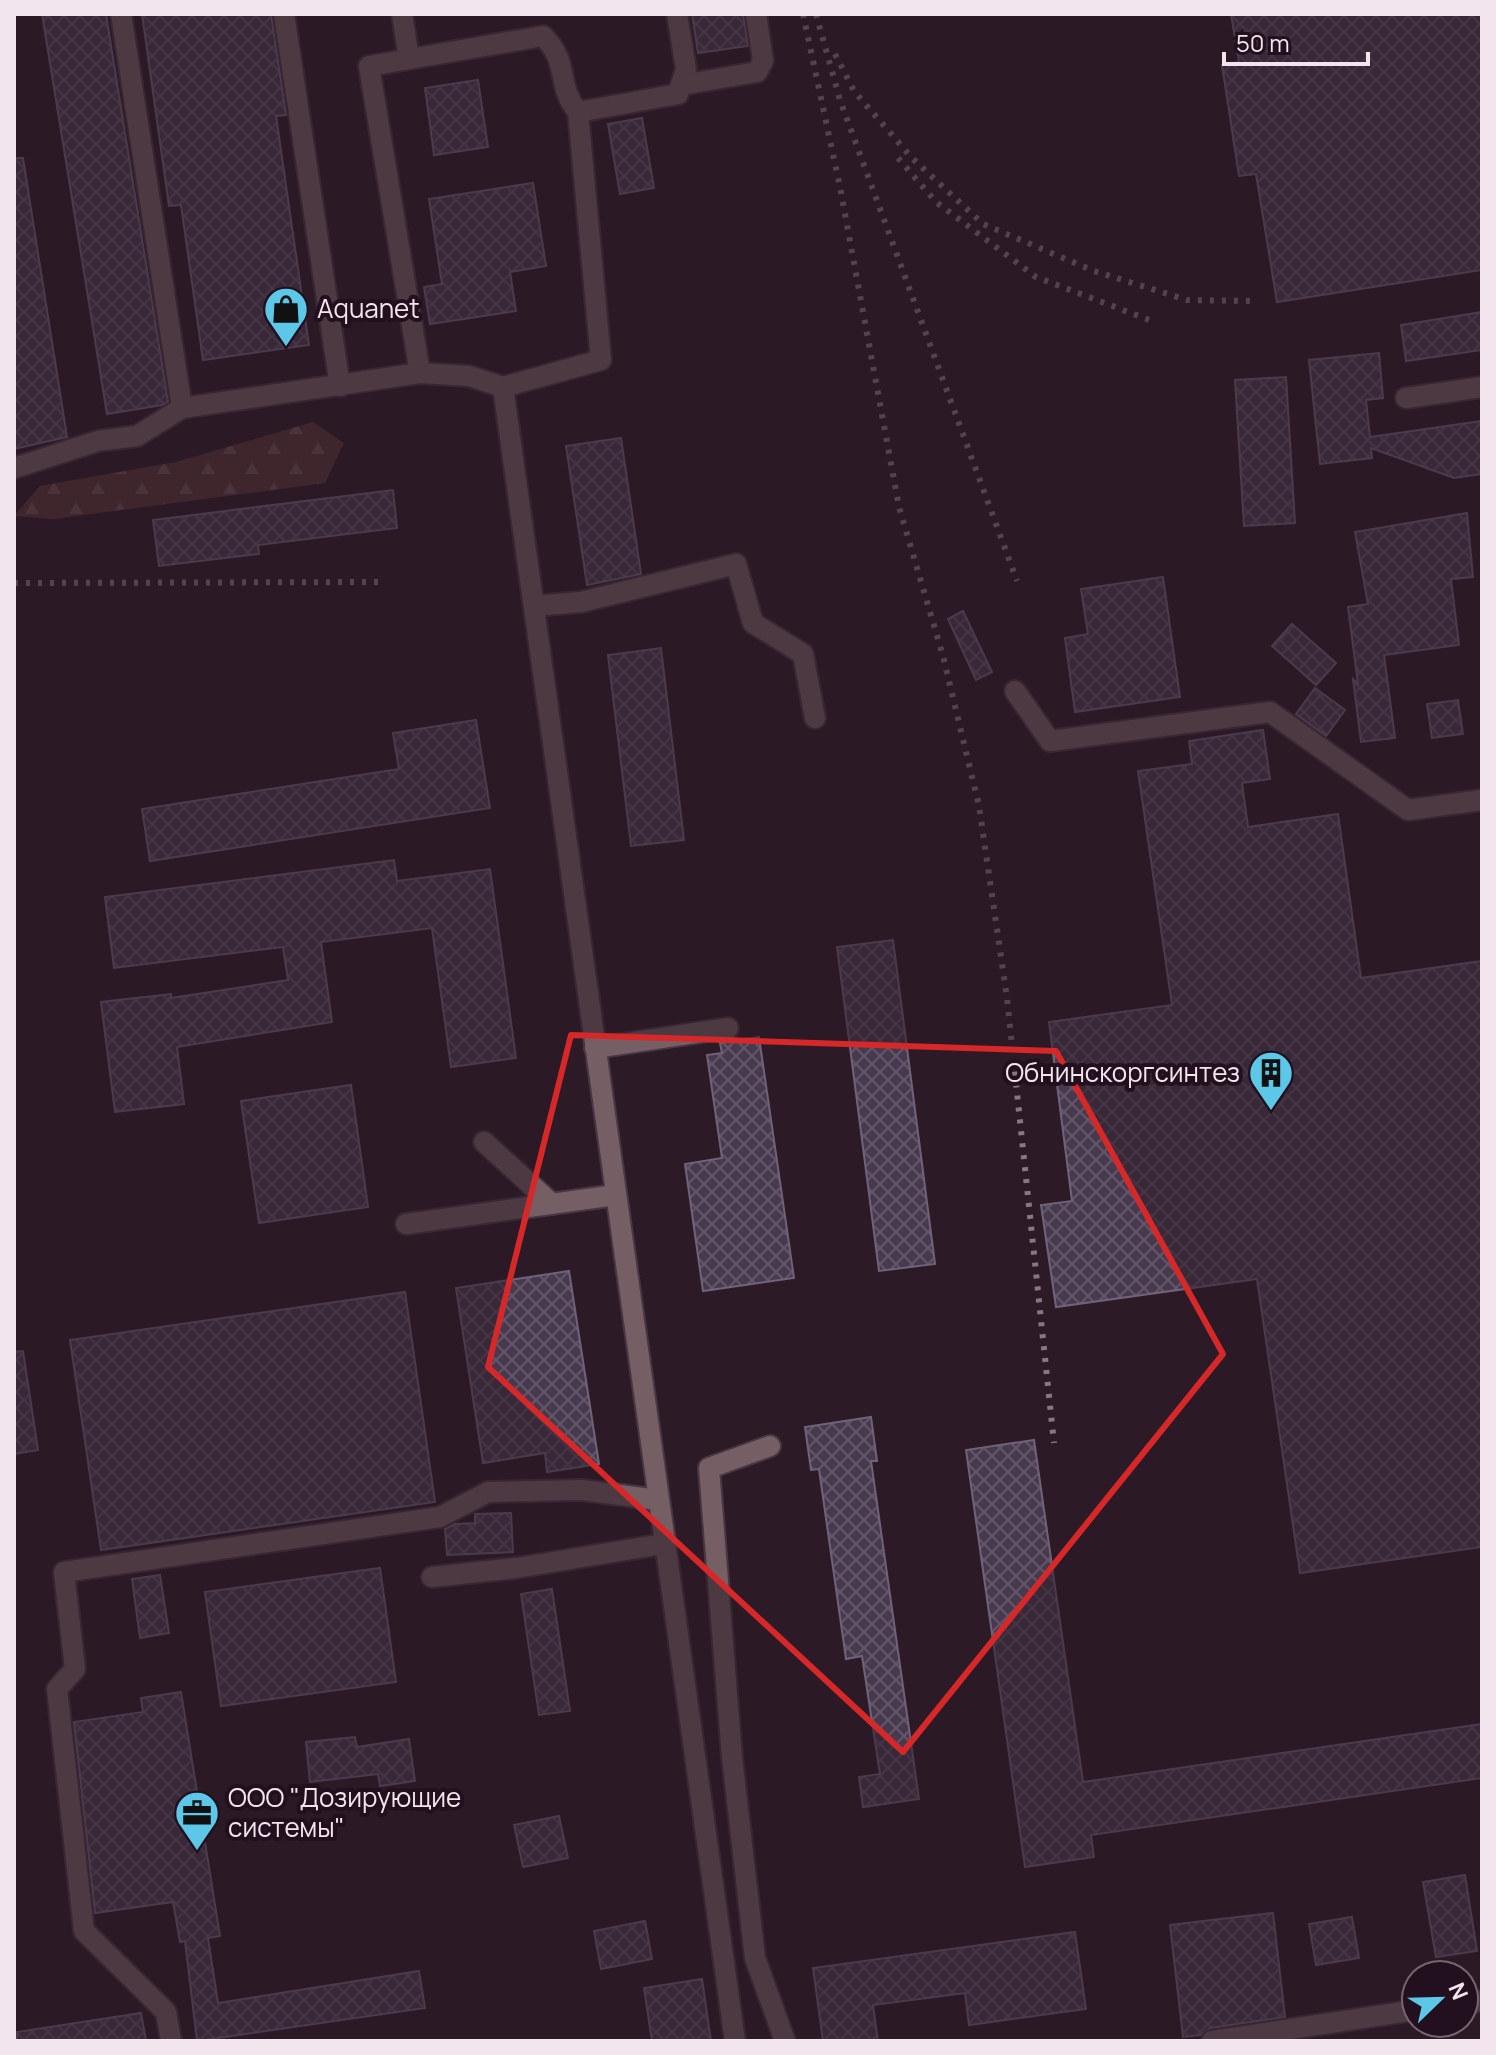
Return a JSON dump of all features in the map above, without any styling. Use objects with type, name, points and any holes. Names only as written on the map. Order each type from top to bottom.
[{"type":"street","points":[[121,14],[182,408]]},
{"type":"street","points":[[284,14],[340,386]]},
{"type":"street","points":[[402,14],[409,59]]},
{"type":"street","points":[[578,112],[678,94],[686,69],[677,14]]},
{"type":"street","points":[[681,85],[757,72],[763,61],[756,14]]},
{"type":"street","points":[[14,468],[98,441],[137,436],[182,408],[420,373],[469,376],[503,387],[601,360],[578,112],[567,98],[559,52],[543,36],[369,66],[420,373]]},
{"type":"street","points":[[503,387],[735,2041]]},
{"type":"street","points":[[1406,398],[1482,387]]},
{"type":"street","points":[[534,606],[581,602],[736,564],[753,623],[803,654],[815,718]]},
{"type":"street","points":[[1015,691],[1050,741],[1270,712],[1408,810],[1482,800]]},
{"type":"street","points":[[595,1048],[728,1028]]},
{"type":"street","points":[[484,1142],[552,1204]]},
{"type":"street","points":[[406,1224],[616,1195]]},
{"type":"street","points":[[770,1446],[709,1468],[732,1757],[755,1958],[785,2041]]},
{"type":"street","points":[[171,2041],[166,2012],[84,1931],[57,1689],[75,1669],[64,1572],[440,1517],[488,1492],[582,1490],[658,1500]]},
{"type":"street","points":[[432,1577],[516,1568],[663,1544]]},
{"type":"street","points":[[1212,2041],[1400,2012]]},
{"type":"highlighted area","points":[[571,1035],[1056,1051],[1223,1354],[903,1752],[488,1367]]},
{"type":"green space","points":[[313,422],[344,443],[325,483],[53,519],[14,516],[40,486],[176,462]]},
{"type":"building","points":[[42,14],[106,14],[168,402],[162,405],[107,414]]},
{"type":"building","points":[[142,14],[271,14],[286,115],[276,116],[309,345],[203,360],[181,205],[169,206]]},
{"type":"building","points":[[692,14],[743,14],[748,46],[698,53]]},
{"type":"building","points":[[1231,14],[1482,14],[1482,270],[1277,302],[1256,174],[1239,176],[1222,65],[1239,62]]},
{"type":"building","points":[[478,80],[488,147],[434,155],[425,88]]},
{"type":"building","points":[[642,118],[654,188],[620,194],[608,124]]},
{"type":"building","points":[[14,158],[23,158],[67,437],[14,449]]},
{"type":"building","points":[[533,183],[546,266],[510,272],[516,311],[430,324],[424,287],[442,284],[429,199]]},
{"type":"building","points":[[1482,312],[1482,350],[1406,361],[1401,325]]},
{"type":"building","points":[[1379,353],[1383,398],[1366,400],[1370,437],[1482,421],[1482,474],[1454,478],[1371,448],[1372,458],[1320,464],[1309,360]]},
{"type":"building","points":[[1286,377],[1295,523],[1244,526],[1235,380]]},
{"type":"building","points":[[621,438],[641,574],[587,585],[566,446]]},
{"type":"building","points":[[393,490],[397,528],[258,545],[259,554],[159,566],[153,520]]},
{"type":"building","points":[[1467,513],[1473,577],[1451,579],[1459,645],[1384,655],[1395,738],[1361,742],[1353,679],[1358,684],[1348,607],[1368,604],[1355,532]]},
{"type":"building","points":[[1163,577],[1180,697],[1075,712],[1065,638],[1088,634],[1081,589]]},
{"type":"building","points":[[963,611],[992,672],[976,680],[948,619]]},
{"type":"building","points":[[1292,624],[1336,663],[1316,685],[1272,646]]},
{"type":"building","points":[[661,648],[684,840],[631,846],[608,655]]},
{"type":"building","points":[[1315,688],[1345,710],[1326,736],[1296,714]]},
{"type":"building","points":[[1458,700],[1463,734],[1432,738],[1427,704]]},
{"type":"building","points":[[476,720],[490,808],[150,861],[142,809],[399,769],[393,733]]},
{"type":"building","name":"Обнинскоргсинтез","points":[[1263,730],[1270,779],[1242,783],[1248,827],[1338,814],[1361,978],[1482,961],[1482,1547],[1300,1573],[1257,1279],[1056,1307],[1041,1205],[1072,1201],[1049,1022],[1172,1005],[1138,771],[1192,764],[1189,741]]},
{"type":"building","points":[[394,860],[397,881],[490,869],[516,1058],[451,1067],[432,928],[321,942],[332,1022],[177,1047],[184,1104],[115,1112],[101,1002],[171,994],[171,998],[288,980],[283,947],[114,968],[105,897]]},
{"type":"building","points":[[893,940],[935,1264],[879,1271],[837,947]]},
{"type":"building","points":[[759,1037],[794,1278],[703,1291],[685,1164],[722,1158],[707,1055],[722,1053],[720,1043]]},
{"type":"building","points":[[351,1085],[368,1207],[259,1223],[241,1101]]},
{"type":"building","points":[[569,1271],[599,1464],[547,1472],[545,1453],[483,1463],[456,1288]]},
{"type":"building","points":[[405,1292],[435,1502],[101,1550],[70,1340]]},
{"type":"building","points":[[23,1351],[38,1450],[14,1454],[14,1352]]},
{"type":"building","points":[[871,1417],[877,1461],[871,1461],[919,1799],[863,1807],[859,1777],[880,1774],[862,1656],[846,1659],[819,1469],[811,1470],[805,1427]]},
{"type":"building","points":[[1034,1440],[1083,1782],[1482,1724],[1482,1778],[1091,1835],[1094,1857],[1025,1867],[966,1450]]},
{"type":"building","points":[[511,1513],[513,1552],[447,1555],[445,1529],[455,1524],[475,1523],[475,1514]]},
{"type":"building","points":[[380,1568],[396,1682],[221,1706],[205,1592]]},
{"type":"building","points":[[160,1575],[169,1633],[140,1638],[132,1579]]},
{"type":"building","points":[[552,1589],[570,1711],[539,1715],[521,1594]]},
{"type":"building","points":[[181,1692],[220,1936],[208,1938],[218,2003],[419,1971],[425,2008],[197,2041],[185,1941],[180,1942],[173,1902],[95,1913],[74,1722],[143,1712],[141,1698]]},
{"type":"building","points":[[355,1737],[357,1747],[409,1739],[415,1781],[380,1786],[378,1774],[310,1782],[306,1742]]},
{"type":"building","points":[[559,1816],[568,1858],[523,1867],[514,1825]]},
{"type":"building","points":[[1465,1875],[1477,1951],[1436,1957],[1423,1882]]},
{"type":"building","points":[[1273,1913],[1285,2017],[1210,2028],[1201,2035],[1183,2037],[1170,1925]]},
{"type":"building","points":[[1352,1917],[1359,1958],[1316,1965],[1309,1924]]},
{"type":"building","points":[[645,1921],[652,1959],[601,1969],[594,1931]]},
{"type":"building","points":[[1075,1932],[1086,2009],[969,2025],[965,1993],[873,2005],[878,2041],[823,2041],[813,1968]]},
{"type":"building","points":[[702,1979],[711,2041],[652,2041],[644,1988]]},
{"type":"building","points":[[141,2013],[146,2041],[17,2041],[17,2032]]},
{"type":"railway","points":[[803,14],[840,187],[899,507],[943,656],[979,806],[1007,998],[1054,1443]]},
{"type":"railway","points":[[816,14],[840,100],[1017,581]]},
{"type":"railway","points":[[835,54],[854,91],[912,158],[983,224],[1094,271],[1187,300],[1256,301]]},
{"type":"railway","points":[[898,158],[936,202],[1036,277],[1152,321]]},
{"type":"railway","points":[[14,583],[379,582]]},
{"type":"place","name":"Aquanet","points":[[286,348]]},
{"type":"place","name":"Обнинскоргсинтез","points":[[1271,1112]]},
{"type":"place","name":"ООО \"Дозирующие системы\"","points":[[197,1852]]}]
